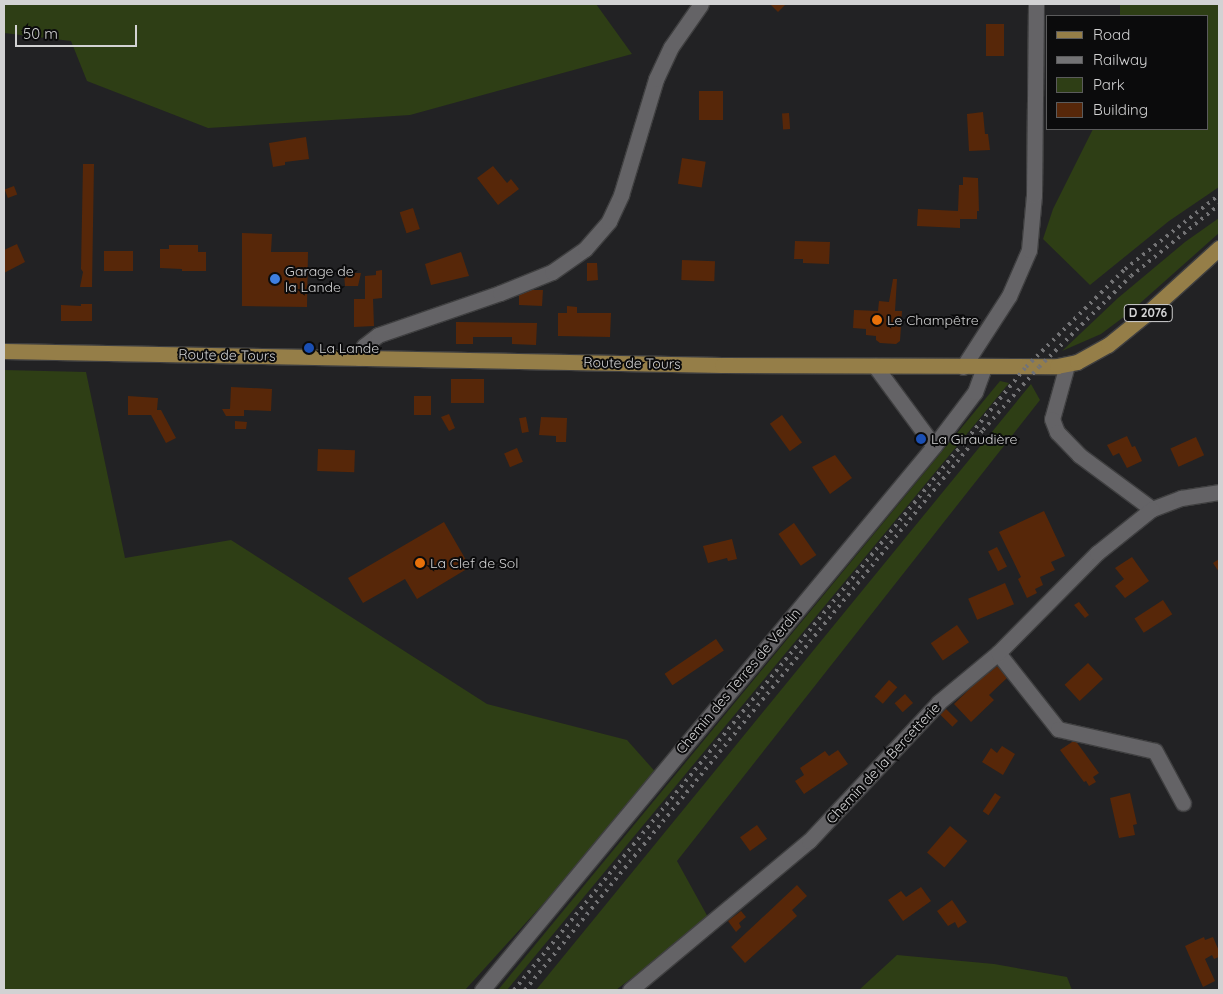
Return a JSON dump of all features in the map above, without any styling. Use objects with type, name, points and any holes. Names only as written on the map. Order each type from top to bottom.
[{"type":"main road","name":"Route de Tours","points":[[4,351],[875,366],[984,367],[1067,365],[1092,354],[1122,334],[1219,248]]},
{"type":"street","points":[[360,358],[364,346],[378,335],[500,293],[552,272],[585,249],[609,221],[617,204],[656,79],[671,47],[701,4]]},
{"type":"street","points":[[962,367],[1006,302],[1029,250],[1034,196],[1036,4]]},
{"type":"street","points":[[1067,365],[1052,419],[1057,432],[1079,455],[1152,509]]},
{"type":"street","points":[[875,366],[934,446]]},
{"type":"street","name":"Chemin des Terres de Verdin","points":[[482,990],[934,446],[975,392],[984,367]]},
{"type":"street","name":"Chemin de la Bercetterie","points":[[630,990],[809,841],[938,702],[998,653],[1098,553],[1152,509],[1181,498],[1219,492]]},
{"type":"street","points":[[998,653],[1058,730],[1155,751],[1182,802]]},
{"type":"green space","points":[[4,4],[596,4],[632,54],[410,115],[208,128],[87,81],[71,41],[4,33]]},
{"type":"green space","points":[[1120,4],[1219,4],[1219,187],[1169,221],[1090,285],[1043,239],[1053,209],[1092,130],[1208,130],[1208,15],[1120,15]]},
{"type":"green space","points":[[1219,218],[1219,233],[1129,313],[1101,334],[1062,351],[1118,298],[1185,242]]},
{"type":"green space","points":[[4,370],[86,372],[125,558],[231,540],[487,704],[627,740],[659,776],[465,990],[4,990]]},
{"type":"green space","points":[[1000,381],[1009,383],[507,990],[498,990]]},
{"type":"green space","points":[[1031,384],[1040,400],[677,861],[709,919],[616,990],[536,990]]},
{"type":"green space","points":[[897,955],[994,964],[1067,977],[1072,990],[859,990]]},
{"type":"building","points":[[770,4],[786,4],[778,12]]},
{"type":"building","points":[[986,24],[1004,24],[1004,56],[986,56]]},
{"type":"building","points":[[699,91],[723,91],[723,120],[699,120]]},
{"type":"building","points":[[983,112],[985,134],[988,134],[990,150],[969,151],[967,114]]},
{"type":"building","points":[[782,113],[789,113],[790,129],[783,129]]},
{"type":"building","points":[[306,137],[309,159],[285,162],[285,165],[273,167],[269,143]]},
{"type":"building","points":[[682,158],[706,162],[702,187],[678,184]]},
{"type":"building","points":[[83,164],[94,164],[92,287],[80,287],[83,272],[81,269]]},
{"type":"building","points":[[493,166],[507,183],[511,179],[519,189],[498,205],[477,178]]},
{"type":"building","points":[[963,177],[978,178],[979,211],[977,211],[977,219],[960,219],[960,228],[917,226],[918,209],[958,211],[959,185],[963,185]]},
{"type":"building","points":[[14,186],[17,194],[8,198],[5,190]]},
{"type":"building","points":[[413,208],[420,229],[406,233],[400,212]]},
{"type":"building","name":"Garage de la Lande","points":[[242,233],[272,234],[271,252],[308,252],[307,307],[242,306]]},
{"type":"building","points":[[795,241],[830,242],[829,264],[803,263],[803,259],[794,259]]},
{"type":"building","points":[[17,244],[25,262],[4,273],[4,250]]},
{"type":"building","points":[[169,245],[198,245],[198,252],[206,252],[206,271],[182,271],[182,269],[160,268],[160,249],[169,249]]},
{"type":"building","points":[[104,251],[133,251],[133,271],[104,271]]},
{"type":"building","points":[[461,252],[469,276],[431,285],[425,264]]},
{"type":"building","points":[[682,260],[715,261],[714,281],[681,280]]},
{"type":"building","points":[[587,263],[597,263],[598,280],[587,281]]},
{"type":"building","points":[[382,270],[382,298],[373,299],[374,326],[354,327],[354,299],[365,299],[365,276],[376,275],[376,271]]},
{"type":"building","points":[[344,273],[361,273],[358,286],[345,286]]},
{"type":"building","name":"Le Champêtre","points":[[893,279],[897,279],[895,311],[902,311],[900,341],[896,344],[880,343],[876,340],[876,336],[866,335],[866,329],[853,328],[854,310],[878,311],[879,301],[889,302]]},
{"type":"building","points":[[543,290],[542,306],[519,305],[519,292]]},
{"type":"building","points":[[81,304],[92,304],[92,321],[61,321],[61,305],[81,306]]},
{"type":"building","points":[[567,306],[577,307],[577,313],[611,313],[610,337],[558,336],[558,313],[567,313]]},
{"type":"building","points":[[456,322],[537,323],[536,345],[512,344],[512,337],[473,337],[473,344],[456,344]]},
{"type":"building","points":[[451,379],[484,379],[484,403],[451,403]]},
{"type":"building","points":[[231,387],[272,389],[271,411],[244,410],[244,416],[226,416],[222,409],[230,409]]},
{"type":"building","points":[[128,396],[158,398],[157,410],[161,410],[176,438],[166,443],[151,415],[128,415]]},
{"type":"building","points":[[414,396],[431,396],[431,415],[414,415]]},
{"type":"building","points":[[449,414],[455,428],[449,431],[441,417]]},
{"type":"building","points":[[782,415],[802,443],[790,451],[770,424]]},
{"type":"building","points":[[526,417],[529,432],[522,433],[519,418]]},
{"type":"building","points":[[541,417],[567,418],[566,442],[556,442],[556,436],[539,435]]},
{"type":"building","points":[[235,421],[247,422],[246,429],[235,429]]},
{"type":"building","points":[[1127,436],[1132,447],[1135,446],[1142,461],[1127,468],[1119,453],[1113,456],[1107,445]]},
{"type":"building","points":[[1196,437],[1204,455],[1179,467],[1170,448]]},
{"type":"building","points":[[517,448],[523,462],[510,467],[504,453]]},
{"type":"building","points":[[318,449],[355,450],[354,472],[317,471]]},
{"type":"building","points":[[835,455],[852,478],[830,494],[812,467]]},
{"type":"building","points":[[1044,511],[1065,556],[1051,562],[1055,570],[1040,577],[1043,585],[1035,589],[1037,593],[1027,598],[1018,579],[1021,577],[999,532]]},
{"type":"building","name":"La Clef de Sol","points":[[444,522],[470,567],[417,599],[405,579],[363,603],[348,578]]},
{"type":"building","points":[[794,523],[816,555],[801,566],[778,534]]},
{"type":"building","points":[[732,539],[737,559],[728,561],[727,558],[708,563],[703,546]]},
{"type":"building","points":[[997,547],[1007,567],[998,571],[988,552]]},
{"type":"building","points":[[1132,557],[1149,581],[1125,598],[1115,586],[1124,579],[1115,568]]},
{"type":"building","points":[[1219,559],[1219,572],[1213,563]]},
{"type":"building","points":[[1005,583],[1014,604],[977,620],[968,599]]},
{"type":"building","points":[[1163,600],[1172,614],[1144,633],[1134,619]]},
{"type":"building","points":[[1079,602],[1089,615],[1085,618],[1074,605]]},
{"type":"building","points":[[957,625],[969,642],[943,661],[931,643]]},
{"type":"building","points":[[716,639],[724,651],[672,685],[665,674]]},
{"type":"building","points":[[1088,663],[1103,679],[1080,701],[1065,685]]},
{"type":"building","points":[[997,666],[1008,677],[989,695],[994,700],[971,722],[954,704],[987,672],[989,673]]},
{"type":"building","points":[[889,680],[897,687],[883,704],[875,697]]},
{"type":"building","points":[[905,694],[913,703],[903,712],[895,703]]},
{"type":"building","points":[[946,709],[958,721],[952,727],[940,715]]},
{"type":"building","points":[[1075,740],[1099,773],[1093,777],[1096,782],[1089,786],[1060,750]]},
{"type":"building","points":[[1002,746],[1015,754],[1003,775],[982,762],[991,748],[997,753]]},
{"type":"building","points":[[838,750],[848,764],[804,794],[795,781],[804,775],[800,768],[825,751],[829,756]]},
{"type":"building","points":[[995,793],[1001,797],[989,815],[983,811]]},
{"type":"building","points":[[1130,793],[1137,824],[1133,825],[1135,835],[1119,838],[1110,798]]},
{"type":"building","points":[[757,825],[767,839],[750,851],[740,837]]},
{"type":"building","points":[[950,826],[967,841],[944,868],[927,852]]},
{"type":"building","points":[[797,885],[807,896],[792,910],[797,916],[745,963],[731,947]]},
{"type":"building","points":[[921,887],[931,901],[903,921],[888,900],[901,891],[906,897]]},
{"type":"building","points":[[952,900],[967,922],[958,928],[955,922],[948,926],[937,911]]},
{"type":"building","points":[[741,911],[746,917],[739,923],[741,927],[736,932],[728,921]]},
{"type":"building","points":[[1204,937],[1205,940],[1213,937],[1219,951],[1219,957],[1214,959],[1212,955],[1205,959],[1215,981],[1203,987],[1185,946]]},
{"type":"railway","points":[[514,990],[1026,367],[1125,269],[1219,195]]},
{"type":"railway","points":[[525,990],[983,430],[1039,367],[1131,276],[1219,205]]},
{"type":"place","name":"Garage de la Lande","points":[[275,279]]},
{"type":"place","name":"Le Champêtre","points":[[877,320]]},
{"type":"place","name":"La Lande","points":[[309,348]]},
{"type":"place","name":"La Giraudière","points":[[921,439]]},
{"type":"place","name":"La Clef de Sol","points":[[420,563]]}]
